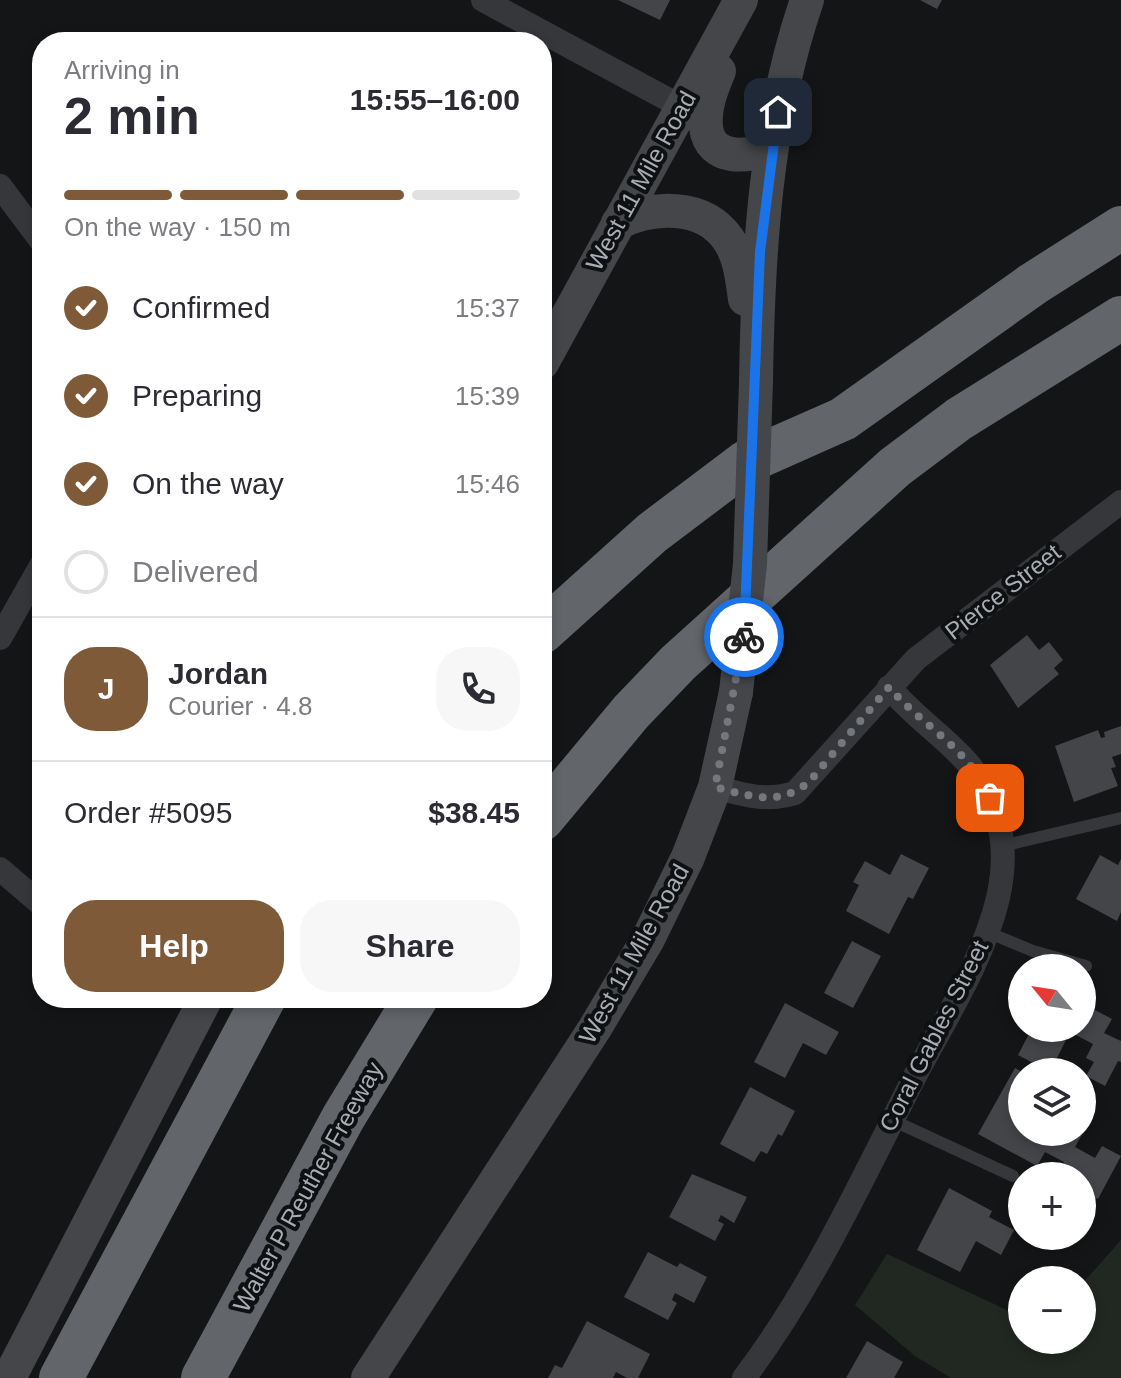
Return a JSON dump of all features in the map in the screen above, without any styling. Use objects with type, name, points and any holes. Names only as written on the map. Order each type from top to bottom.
[{"type":"highway","points":[[552,623],[652,533],[746,462],[843,419],[1033,284],[1121,228]]},
{"type":"highway","points":[[552,807],[602,746],[678,663],[895,467],[959,419],[1121,318]]},
{"type":"highway","points":[[61,1378],[259,1008]]},
{"type":"highway","name":"Walter P Reuther Freeway","points":[[203,1378],[343,1118],[410,1008]]},
{"type":"main road","name":"West 11 Mile Road","points":[[552,345],[741,0]]},
{"type":"main road","points":[[748,0],[712,90],[706,130],[719,148],[737,156],[751,156],[772,146]]},
{"type":"main road","name":"West 11 Mile Road","points":[[368,1378],[630,971],[669,900],[715,787],[736,692],[749,577],[760,252],[772,146],[789,61],[807,0]]},
{"type":"main road","points":[[618,223],[646,212],[677,211],[709,222],[727,237],[740,269],[756,372]]},
{"type":"main road","points":[[9,1378],[195,1008]]},
{"type":"street","points":[[483,0],[543,32]]},
{"type":"street","points":[[552,37],[682,107]]},
{"type":"street","points":[[0,186],[32,229]]},
{"type":"street","name":"Pierce Street","points":[[889,687],[941,640],[1121,502]]},
{"type":"street","points":[[0,638],[32,582]]},
{"type":"street","points":[[715,787],[774,799],[795,793],[809,782],[889,687]]},
{"type":"street","name":"Coral Gables Street","points":[[744,1378],[787,1317],[892,1120],[987,932],[1000,884],[1002,846],[997,816],[982,779],[955,747],[906,707],[889,687]]},
{"type":"street","points":[[0,869],[32,896]]},
{"type":"lane","points":[[1002,846],[1121,818]]},
{"type":"lane","points":[[987,932],[1044,954]]},
{"type":"lane","points":[[892,1120],[1008,1174]]},
{"type":"shaded area","points":[[1121,1240],[1121,1378],[951,1378],[915,1356],[855,1305],[887,1254],[1008,1310],[1008,1354],[1096,1354],[1096,1268]]},
{"type":"building","points":[[618,0],[670,0],[660,20]]},
{"type":"building","points":[[920,0],[942,0],[937,9]]},
{"type":"building","points":[[1027,635],[1039,650],[1049,642],[1063,660],[1054,668],[1059,674],[1018,708],[990,665]]},
{"type":"building","points":[[1121,726],[1121,754],[1112,757],[1116,767],[1111,768],[1118,786],[1074,802],[1055,746],[1098,730],[1101,738],[1105,737],[1104,732]]},
{"type":"building","points":[[901,854],[929,868],[913,899],[908,897],[889,934],[846,911],[859,885],[853,882],[865,861],[890,875]]},
{"type":"building","points":[[1100,855],[1118,865],[1121,859],[1121,912],[1117,921],[1076,899]]},
{"type":"building","points":[[852,941],[881,956],[853,1008],[824,993]]},
{"type":"building","points":[[785,1003],[839,1032],[826,1055],[803,1043],[785,1078],[754,1062]]},
{"type":"building","points":[[1096,1010],[1112,1019],[1104,1033],[1121,1041],[1121,1062],[1118,1061],[1105,1086],[1096,1081],[1096,1058],[1086,1058],[1093,1044],[1089,1042],[1096,1042]]},
{"type":"building","points":[[1025,1042],[1065,1042],[1057,1058],[1024,1058],[1018,1055]]},
{"type":"building","points":[[1008,1080],[1008,1146],[1076,1146],[1095,1158],[1102,1146],[1121,1156],[1098,1199],[1096,1162],[1064,1162],[1045,1152],[1039,1162],[1030,1162],[978,1134]]},
{"type":"building","points":[[750,1087],[795,1111],[782,1136],[778,1134],[767,1154],[761,1151],[754,1162],[720,1144]]},
{"type":"building","points":[[692,1174],[747,1197],[734,1223],[721,1215],[718,1221],[724,1224],[715,1241],[669,1217]]},
{"type":"building","points":[[949,1188],[992,1211],[989,1217],[1008,1227],[1008,1242],[1001,1255],[976,1241],[960,1272],[917,1250]]},
{"type":"building","points":[[648,1252],[677,1267],[680,1263],[707,1277],[694,1303],[675,1293],[672,1300],[677,1303],[668,1320],[624,1297]]},
{"type":"building","points":[[587,1321],[650,1354],[638,1378],[627,1378],[616,1372],[613,1378],[548,1378],[555,1365],[562,1368]]},
{"type":"building","points":[[867,1341],[903,1362],[894,1378],[846,1378]]},
{"type":"way so far","points":[[744,637],[736,692],[715,787],[774,799],[795,793],[809,782],[889,687],[906,707],[965,757],[982,779],[990,798]]},
{"type":"route","points":[[744,637],[750,564],[760,252],[778,112]]}]
